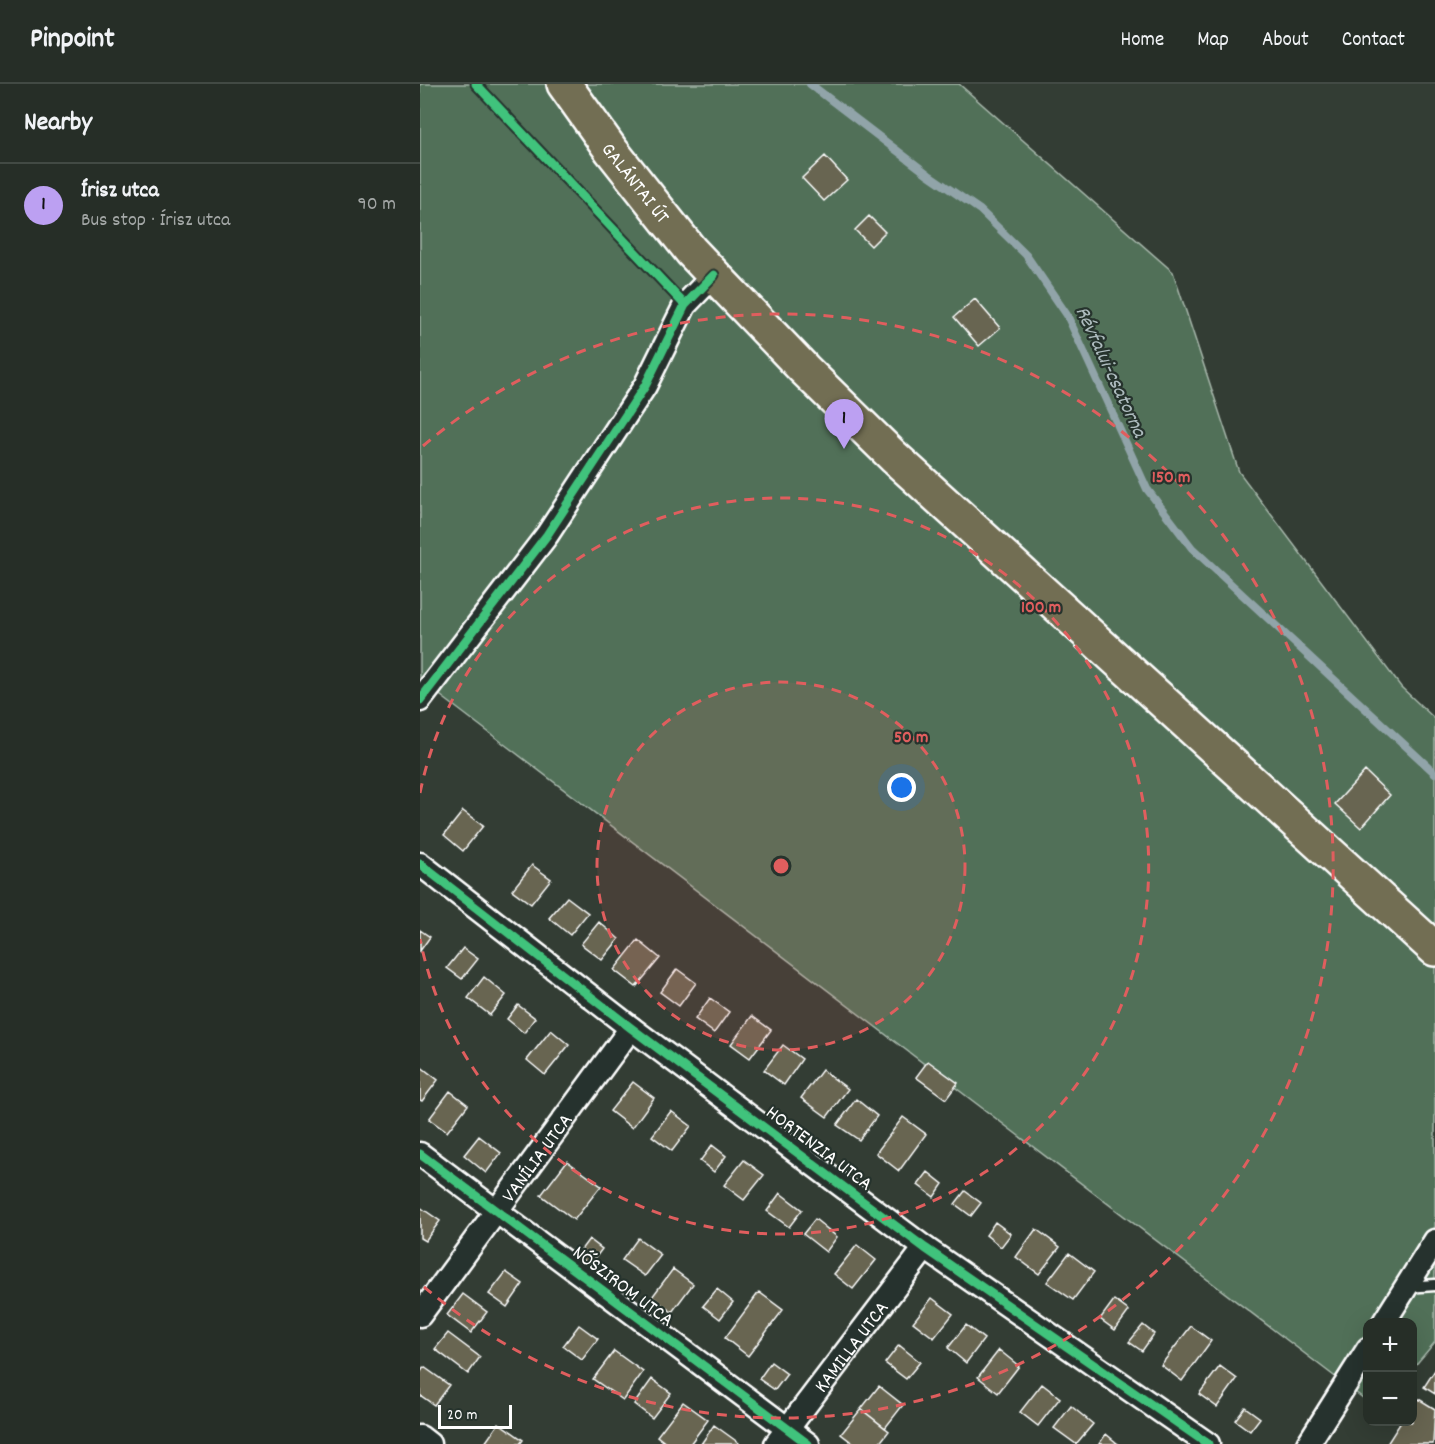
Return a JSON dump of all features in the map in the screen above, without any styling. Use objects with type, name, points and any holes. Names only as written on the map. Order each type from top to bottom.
[{"type":"main road","name":"GALÁNTAI ÚT","points":[[564,84],[611,150],[691,250],[804,369],[894,457],[1435,949]]},
{"type":"street","points":[[420,700],[547,535],[645,386],[685,305],[714,275]]},
{"type":"street","name":"HORTENZIA UTCA","points":[[420,864],[631,1028],[925,1248],[1208,1444]]},
{"type":"street","name":"VANÍLIA UTCA","points":[[420,1315],[631,1028]]},
{"type":"street","name":"NŐSZIROM UTCA","points":[[420,1154],[781,1436],[807,1444]]},
{"type":"street","points":[[1387,1318],[1435,1240]]},
{"type":"street","name":"KAMILLA UTCA","points":[[781,1436],[925,1248]]},
{"type":"street","points":[[1308,1444],[1363,1357]]},
{"type":"street","points":[[420,1437],[429,1444]]},
{"type":"lane","points":[[1407,1287],[1435,1285]]},
{"type":"green space","points":[[420,84],[959,84],[1173,272],[1239,472],[1401,687],[1435,719],[1435,1342],[1417,1363],[1417,1318],[1363,1318],[1363,1398],[420,680]]},
{"type":"building","points":[[825,156],[847,180],[824,201],[802,178]]},
{"type":"building","points":[[869,216],[885,232],[871,246],[855,230]]},
{"type":"building","points":[[975,299],[1000,328],[979,346],[954,317]]},
{"type":"building","points":[[1365,771],[1390,795],[1361,828],[1335,804]]},
{"type":"building","points":[[463,811],[483,826],[463,851],[444,835]]},
{"type":"building","points":[[532,865],[551,879],[531,904],[512,890]]},
{"type":"building","points":[[567,897],[588,913],[570,935],[549,918]]},
{"type":"building","points":[[599,922],[619,939],[602,960],[581,944]]},
{"type":"building","points":[[420,930],[430,937],[420,951]]},
{"type":"building","points":[[638,940],[660,958],[636,987],[614,970]]},
{"type":"building","points":[[463,948],[478,959],[462,979],[447,968]]},
{"type":"building","points":[[677,969],[696,983],[679,1006],[660,992]]},
{"type":"building","points":[[484,977],[506,995],[490,1015],[468,998]]},
{"type":"building","points":[[710,998],[729,1012],[714,1033],[695,1019]]},
{"type":"building","points":[[518,1005],[535,1018],[524,1033],[507,1019]]},
{"type":"building","points":[[752,1016],[771,1030],[750,1058],[731,1044]]},
{"type":"building","points":[[551,1030],[569,1045],[545,1075],[527,1060]]},
{"type":"building","points":[[783,1045],[802,1059],[784,1085],[764,1070]]},
{"type":"building","points":[[928,1061],[958,1083],[946,1099],[916,1077]]},
{"type":"building","points":[[420,1066],[438,1080],[422,1101],[420,1100]]},
{"type":"building","points":[[822,1070],[848,1089],[827,1117],[801,1098]]},
{"type":"building","points":[[633,1082],[654,1098],[632,1128],[610,1111]]},
{"type":"building","points":[[450,1091],[468,1105],[447,1132],[429,1119]]},
{"type":"building","points":[[856,1099],[877,1116],[859,1140],[837,1125]]},
{"type":"building","points":[[671,1111],[691,1126],[672,1151],[652,1136]]},
{"type":"building","points":[[903,1117],[926,1134],[899,1171],[876,1153]]},
{"type":"building","points":[[479,1136],[501,1153],[486,1173],[464,1155]]},
{"type":"building","points":[[712,1145],[726,1156],[714,1172],[700,1161]]},
{"type":"building","points":[[744,1160],[764,1175],[744,1200],[724,1185]]},
{"type":"building","points":[[567,1161],[601,1186],[574,1220],[541,1195]]},
{"type":"building","points":[[928,1172],[943,1184],[934,1197],[918,1185]]},
{"type":"building","points":[[965,1191],[981,1203],[971,1216],[955,1204]]},
{"type":"building","points":[[780,1193],[802,1210],[789,1227],[767,1211]]},
{"type":"building","points":[[420,1207],[440,1221],[425,1241],[420,1238]]},
{"type":"building","points":[[815,1219],[837,1237],[826,1252],[803,1234]]},
{"type":"building","points":[[995,1222],[1011,1234],[1001,1247],[986,1235]]},
{"type":"building","points":[[1036,1229],[1060,1247],[1039,1274],[1016,1257]]},
{"type":"building","points":[[638,1238],[661,1255],[645,1276],[622,1260]]},
{"type":"building","points":[[589,1239],[602,1249],[590,1265],[577,1255]]},
{"type":"building","points":[[857,1245],[876,1260],[853,1289],[834,1274]]},
{"type":"building","points":[[1069,1253],[1094,1272],[1073,1300],[1047,1282]]},
{"type":"building","points":[[673,1269],[693,1284],[672,1312],[652,1297]]},
{"type":"building","points":[[506,1272],[523,1284],[507,1307],[489,1294]]},
{"type":"building","points":[[717,1289],[733,1302],[720,1319],[703,1306]]},
{"type":"building","points":[[759,1292],[783,1310],[748,1356],[725,1338]]},
{"type":"building","points":[[463,1294],[487,1312],[471,1333],[447,1315]]},
{"type":"building","points":[[932,1298],[953,1314],[934,1338],[913,1322]]},
{"type":"building","points":[[1114,1300],[1129,1311],[1115,1330],[1100,1319]]},
{"type":"building","points":[[579,1325],[598,1339],[582,1360],[563,1346]]},
{"type":"building","points":[[966,1325],[984,1339],[966,1363],[948,1348]]},
{"type":"building","points":[[1143,1325],[1154,1334],[1142,1351],[1129,1342]]},
{"type":"building","points":[[1191,1326],[1211,1341],[1182,1381],[1161,1365]]},
{"type":"building","points":[[448,1333],[480,1357],[468,1374],[435,1349]]},
{"type":"building","points":[[899,1345],[920,1362],[906,1379],[885,1363]]},
{"type":"building","points":[[999,1350],[1019,1366],[998,1393],[978,1377]]},
{"type":"building","points":[[614,1351],[643,1372],[623,1400],[593,1379]]},
{"type":"building","points":[[771,1362],[787,1374],[775,1390],[759,1379]]},
{"type":"building","points":[[1220,1366],[1237,1379],[1217,1407],[1199,1394]]},
{"type":"building","points":[[424,1367],[449,1385],[434,1405],[420,1395],[420,1373]]},
{"type":"building","points":[[1435,1370],[1435,1394],[1424,1387]]},
{"type":"building","points":[[652,1379],[671,1393],[652,1418],[634,1404]]},
{"type":"building","points":[[1042,1384],[1060,1398],[1038,1426],[1020,1412]]},
{"type":"building","points":[[879,1386],[903,1405],[885,1428],[861,1409]]},
{"type":"building","points":[[1417,1398],[1435,1409],[1433,1444],[1387,1444],[1398,1426],[1417,1426]]},
{"type":"building","points":[[683,1402],[708,1420],[690,1444],[667,1444],[657,1436]]},
{"type":"building","points":[[1071,1406],[1093,1424],[1076,1444],[1054,1428]]},
{"type":"building","points":[[1245,1407],[1260,1418],[1250,1431],[1235,1420]]},
{"type":"building","points":[[861,1409],[889,1431],[879,1444],[854,1444],[841,1434]]},
{"type":"building","points":[[499,1423],[523,1440],[520,1444],[485,1443]]},
{"type":"building","points":[[714,1425],[739,1443],[701,1444]]},
{"type":"building","points":[[1106,1434],[1118,1444],[1099,1444]]},
{"type":"waterway","name":"Révfalui-csatorna","points":[[810,84],[929,175],[980,210],[1026,255],[1067,315],[1147,489],[1192,548],[1435,773]]},
{"type":"cycle path","points":[[476,84],[685,305]]},
{"type":"cycle path","points":[[420,700],[547,535],[645,386],[685,305],[714,275]]},
{"type":"cycle path","points":[[420,864],[631,1028],[925,1248],[1208,1444]]},
{"type":"cycle path","points":[[420,1154],[808,1444]]},
{"type":"place","name":"Írisz utca","points":[[844,449]]}]
